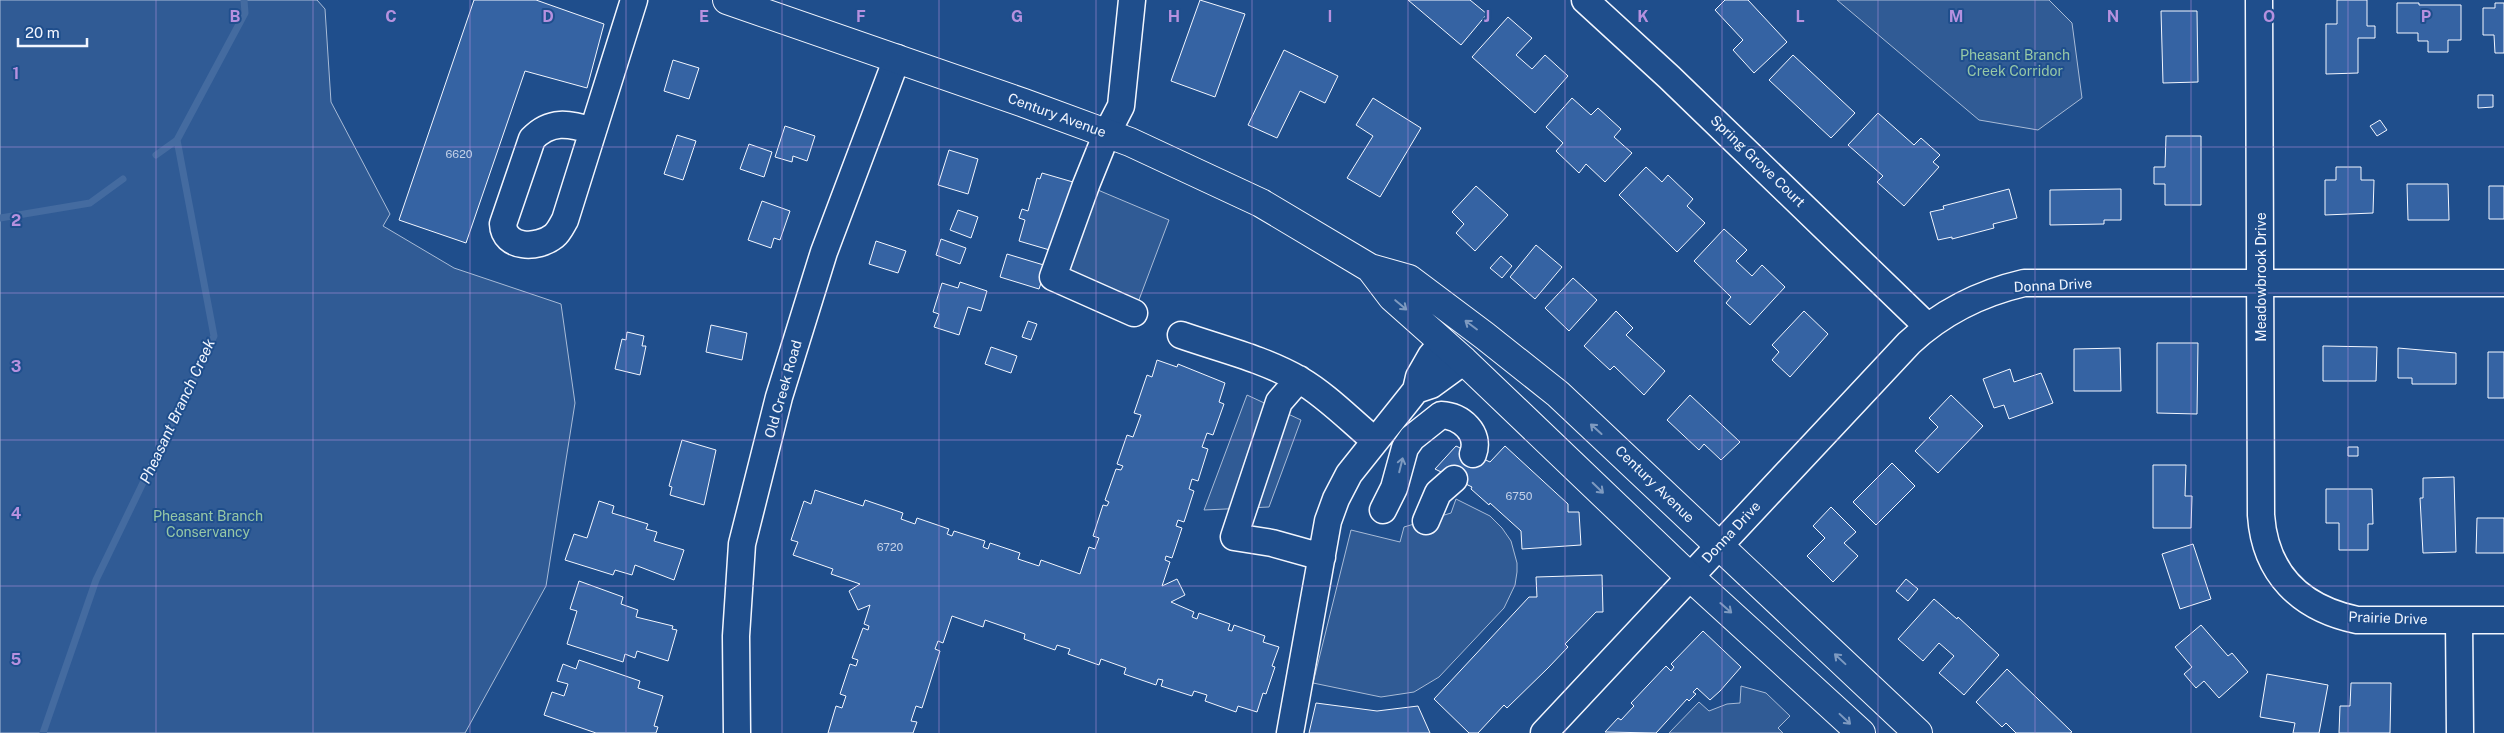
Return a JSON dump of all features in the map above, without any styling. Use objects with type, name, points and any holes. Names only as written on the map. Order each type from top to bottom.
[{"type":"main road","name":"Century Avenue","points":[[727,0],[1107,133],[1194,170],[1261,203],[1370,268],[1409,279],[1524,366],[1612,443],[1918,733]]},
{"type":"main road","name":"Century Avenue","points":[[1370,268],[1392,297],[1464,361],[1689,576],[1861,733]]},
{"type":"street","points":[[592,131],[574,125],[560,124],[541,129],[532,139],[503,224],[508,238],[518,244],[531,245],[545,241],[555,235],[565,220],[634,0]]},
{"type":"street","points":[[1132,0],[1121,106],[1107,133],[1053,277],[1134,313]]},
{"type":"street","name":"Spring Grove Court","points":[[1585,0],[1677,83],[1927,326]]},
{"type":"street","name":"Meadowbrook Drive","points":[[2259,0],[2262,515],[2263,532],[2269,554]]},
{"type":"street","name":"Old Creek Road","points":[[738,733],[736,636],[744,538],[779,397],[824,252],[897,58]]},
{"type":"street","name":"Donna Drive","points":[[1544,733],[1689,576],[1927,326],[1975,299],[1998,289],[2024,284],[2117,282],[2504,284]]},
{"type":"street","points":[[1181,336],[1258,361],[1299,379],[1320,393],[1374,440]]},
{"type":"street","points":[[1290,733],[1328,521],[1336,499],[1350,474],[1374,440],[1416,390],[1419,377],[1431,356],[1443,342]]},
{"type":"street","points":[[1416,390],[1431,384],[1464,361]]},
{"type":"street","points":[[1299,379],[1279,402],[1234,537],[1272,543],[1322,557]]},
{"type":"street","points":[[1383,510],[1394,488],[1405,448],[1412,438],[1441,415],[1458,418],[1467,426],[1475,438],[1476,448],[1473,454]]},
{"type":"street","points":[[1426,520],[1438,492],[1454,479]]},
{"type":"street","name":"Prairie Drive","points":[[2269,554],[2278,573],[2305,600],[2341,616],[2357,620],[2504,620]]},
{"type":"street","points":[[2459,620],[2460,733]]},
{"type":"shaded area","name":"Pheasant Branch Conservancy","points":[[0,0],[317,0],[325,9],[331,102],[390,214],[383,226],[454,268],[561,304],[575,403],[546,586],[465,733],[0,733]]},
{"type":"shaded area","name":"Pheasant Branch Creek Corridor","points":[[1837,0],[2049,0],[2072,23],[2082,98],[2038,130],[1979,120]]},
{"type":"shaded area","points":[[1086,185],[1169,220],[1134,313],[1053,277]]},
{"type":"shaded area","points":[[1247,395],[1301,420],[1269,507],[1204,510]]},
{"type":"shaded area","points":[[1456,499],[1490,516],[1511,541],[1517,563],[1517,572],[1515,585],[1504,608],[1439,677],[1414,692],[1381,697],[1313,683],[1351,530],[1400,542],[1404,527],[1451,513]]},
{"type":"shaded area","points":[[1741,686],[1766,693],[1790,716],[1778,728],[1783,733],[1669,733],[1699,702],[1709,711],[1727,704],[1740,703]]},
{"type":"building","points":[[474,0],[536,0],[604,24],[587,88],[525,71],[466,243],[399,220]]},
{"type":"building","points":[[1200,0],[1245,14],[1215,97],[1171,81]]},
{"type":"building","points":[[1408,0],[1470,0],[1487,14],[1461,45]]},
{"type":"building","points":[[1725,0],[1748,0],[1787,42],[1754,73],[1733,50],[1743,40],[1715,10]]},
{"type":"building","points":[[2337,0],[2367,0],[2367,26],[2375,26],[2375,38],[2358,38],[2358,73],[2326,74],[2326,24],[2337,24]]},
{"type":"building","points":[[2397,3],[2461,5],[2461,40],[2448,40],[2448,52],[2428,52],[2428,41],[2418,41],[2418,33],[2397,33]]},
{"type":"building","points":[[2495,3],[2504,3],[2504,53],[2495,53],[2494,35],[2483,35],[2483,8],[2495,8]]},
{"type":"building","points":[[2161,11],[2197,11],[2198,82],[2163,83]]},
{"type":"building","points":[[1508,17],[1532,38],[1516,55],[1532,69],[1545,55],[1568,76],[1535,113],[1472,57]]},
{"type":"building","points":[[1284,50],[1338,76],[1325,103],[1300,91],[1277,138],[1248,125]]},
{"type":"building","points":[[1793,55],[1855,113],[1831,138],[1769,80]]},
{"type":"building","points":[[673,60],[699,68],[689,99],[664,91]]},
{"type":"building","points":[[2478,95],[2493,95],[2493,107],[2478,108]]},
{"type":"building","points":[[1373,98],[1421,128],[1380,197],[1347,178],[1373,136],[1356,125]]},
{"type":"building","points":[[1572,98],[1591,115],[1598,108],[1621,129],[1614,137],[1632,153],[1605,182],[1586,164],[1579,173],[1556,151],[1563,143],[1546,127]]},
{"type":"building","points":[[1878,113],[1914,145],[1921,138],[1940,155],[1933,162],[1939,167],[1904,206],[1877,182],[1883,176],[1848,145]]},
{"type":"building","points":[[2380,120],[2387,130],[2377,136],[2370,126]]},
{"type":"building","points":[[785,126],[815,136],[807,161],[793,156],[792,162],[775,157]]},
{"type":"building","points":[[677,135],[696,141],[683,180],[664,174]]},
{"type":"building","points":[[2166,136],[2201,136],[2201,205],[2165,205],[2165,184],[2154,184],[2154,167],[2165,167]]},
{"type":"building","points":[[749,144],[772,152],[764,177],[740,169]]},
{"type":"building","points":[[949,150],[978,159],[968,194],[938,185]]},
{"type":"building","points":[[1646,167],[1662,182],[1668,175],[1693,199],[1687,206],[1705,223],[1677,252],[1619,195]]},
{"type":"building","points":[[2336,167],[2361,167],[2361,180],[2374,180],[2373,213],[2325,215],[2325,180],[2336,180]]},
{"type":"building","points":[[1042,173],[1073,182],[1053,251],[1019,241],[1025,220],[1019,218],[1022,209],[1028,211],[1037,178],[1040,179]]},
{"type":"building","points":[[2407,184],[2448,184],[2449,220],[2408,220]]},
{"type":"building","points":[[1476,186],[1508,215],[1475,251],[1456,233],[1464,224],[1452,212]]},
{"type":"building","points":[[2489,186],[2504,186],[2504,219],[2489,219]]},
{"type":"building","points":[[2009,189],[2017,218],[1993,224],[1994,228],[1952,239],[1952,237],[1938,240],[1930,212],[1944,209],[1943,206]]},
{"type":"building","points":[[2121,189],[2121,220],[2104,220],[2104,224],[2050,225],[2050,190]]},
{"type":"building","points":[[762,201],[790,211],[780,240],[774,238],[771,248],[748,240]]},
{"type":"building","points":[[958,210],[978,217],[971,238],[950,230]]},
{"type":"building","points":[[1724,229],[1747,250],[1736,261],[1752,276],[1762,265],[1785,287],[1750,325],[1726,303],[1731,297],[1694,261]]},
{"type":"building","points":[[941,239],[966,248],[960,264],[936,255]]},
{"type":"building","points":[[876,241],[906,251],[898,273],[869,264]]},
{"type":"building","points":[[1536,245],[1562,267],[1535,299],[1510,277]]},
{"type":"building","points":[[1007,254],[1047,266],[1039,289],[1000,277]]},
{"type":"building","points":[[1501,256],[1512,266],[1502,278],[1490,268]]},
{"type":"building","points":[[1573,278],[1597,300],[1569,331],[1545,308]]},
{"type":"building","points":[[960,282],[987,291],[981,311],[968,307],[959,335],[934,327],[939,314],[933,312],[942,283],[958,288]]},
{"type":"building","points":[[1616,311],[1633,328],[1626,335],[1665,371],[1644,395],[1614,366],[1610,370],[1584,346]]},
{"type":"building","points":[[1804,311],[1828,334],[1790,377],[1772,360],[1779,352],[1772,345]]},
{"type":"building","points":[[1028,321],[1037,324],[1031,340],[1022,337]]},
{"type":"building","points":[[711,325],[747,333],[742,360],[706,352]]},
{"type":"building","points":[[627,332],[644,336],[642,346],[646,346],[640,375],[615,369],[622,339],[626,340]]},
{"type":"building","points":[[2157,343],[2198,343],[2197,414],[2157,413]]},
{"type":"building","points":[[2323,346],[2377,347],[2376,381],[2323,381]]},
{"type":"building","points":[[991,347],[1017,356],[1011,373],[985,364]]},
{"type":"building","points":[[2120,348],[2121,391],[2074,391],[2074,349]]},
{"type":"building","points":[[2398,348],[2456,353],[2456,384],[2412,384],[2412,378],[2398,378]]},
{"type":"building","points":[[2488,352],[2504,352],[2504,398],[2488,398]]},
{"type":"building","points":[[1157,360],[1177,367],[1178,364],[1225,383],[1219,402],[1224,404],[1213,435],[1207,433],[1202,447],[1208,449],[1198,481],[1192,479],[1189,489],[1194,491],[1184,522],[1178,520],[1176,526],[1182,528],[1172,558],[1166,556],[1165,560],[1170,562],[1162,586],[1177,579],[1185,595],[1171,602],[1194,612],[1192,617],[1197,619],[1199,613],[1230,624],[1228,630],[1232,631],[1234,625],[1265,636],[1263,642],[1279,647],[1272,666],[1275,667],[1266,694],[1263,693],[1257,712],[1238,706],[1236,712],[1205,701],[1207,695],[1194,691],[1192,696],[1161,686],[1163,680],[1158,679],[1156,685],[1124,674],[1126,668],[1101,659],[1099,665],[1068,654],[1070,649],[1057,645],[1055,650],[1024,639],[1025,634],[985,620],[983,627],[952,616],[943,643],[938,641],[935,649],[940,651],[922,708],[916,706],[911,721],[917,722],[913,733],[828,733],[836,706],[842,708],[846,696],[840,694],[850,664],[856,666],[858,660],[852,658],[863,628],[868,630],[869,626],[864,624],[870,605],[858,610],[849,591],[860,584],[831,574],[833,569],[793,555],[798,542],[791,540],[804,501],[811,504],[815,490],[863,506],[865,500],[903,513],[901,519],[915,524],[917,518],[949,529],[947,534],[952,536],[954,531],[985,541],[983,547],[988,549],[990,543],[1020,553],[1018,559],[1039,566],[1041,560],[1080,574],[1089,547],[1095,549],[1099,538],[1093,536],[1103,505],[1107,506],[1109,502],[1105,500],[1116,469],[1121,470],[1123,466],[1117,464],[1127,435],[1133,437],[1141,415],[1134,413],[1147,375],[1152,377]]},
{"type":"building","points":[[2010,369],[2014,382],[2041,373],[2053,403],[2009,419],[2004,405],[1994,408],[1983,379]]},
{"type":"building","points":[[1690,395],[1740,442],[1721,460],[1704,444],[1699,450],[1667,420]]},
{"type":"building","points":[[1951,395],[1983,426],[1938,473],[1915,451],[1938,427],[1929,418]]},
{"type":"building","points":[[682,440],[716,450],[704,505],[670,495],[672,487],[669,486]]},
{"type":"building","points":[[1456,446],[1490,462],[1505,446],[1568,504],[1568,512],[1579,512],[1581,545],[1522,549],[1521,531],[1490,503],[1489,505],[1471,489],[1472,487],[1435,469]]},
{"type":"building","points":[[2348,447],[2358,447],[2358,456],[2348,456]]},
{"type":"building","points":[[1892,463],[1915,486],[1876,525],[1853,502]]},
{"type":"building","points":[[2153,465],[2186,465],[2185,496],[2192,496],[2191,528],[2153,528]]},
{"type":"building","points":[[2454,477],[2456,552],[2423,553],[2420,498],[2423,498],[2423,478]]},
{"type":"building","points":[[2326,489],[2372,489],[2373,524],[2368,524],[2368,550],[2339,550],[2339,523],[2326,523]]},
{"type":"building","points":[[599,501],[614,506],[612,513],[648,524],[646,529],[657,532],[654,541],[684,550],[674,580],[635,565],[632,575],[615,570],[613,575],[565,560],[574,534],[587,538]]},
{"type":"building","points":[[1831,507],[1856,532],[1844,543],[1858,556],[1833,582],[1807,556],[1825,538],[1813,526]]},
{"type":"building","points":[[2477,518],[2504,518],[2504,553],[2476,553]]},
{"type":"building","points":[[2193,544],[2211,599],[2180,609],[2162,554]]},
{"type":"building","points":[[1602,575],[1603,612],[1596,612],[1565,644],[1568,647],[1548,668],[1507,708],[1504,705],[1478,733],[1469,733],[1434,699],[1529,597],[1537,597],[1536,577]]},
{"type":"building","points":[[1906,579],[1918,589],[1908,601],[1896,591]]},
{"type":"building","points":[[579,581],[623,597],[621,604],[638,610],[636,617],[673,626],[672,629],[677,630],[668,661],[637,651],[635,658],[625,654],[623,662],[567,644],[577,611],[570,609]]},
{"type":"building","points":[[1934,599],[1957,619],[1958,617],[1999,655],[1964,695],[1939,673],[1954,656],[1939,643],[1923,661],[1898,639]]},
{"type":"building","points":[[2201,625],[2228,656],[2232,653],[2248,672],[2219,698],[2204,681],[2196,688],[2184,674],[2192,667],[2175,647]]},
{"type":"building","points":[[1703,631],[1741,667],[1720,691],[1710,700],[1697,688],[1693,692],[1696,694],[1689,701],[1687,699],[1656,733],[1605,732],[1618,718],[1621,720],[1634,706],[1631,703],[1666,666],[1671,671],[1674,667],[1671,664]]},
{"type":"building","points":[[579,660],[640,681],[638,688],[663,696],[654,726],[658,727],[656,733],[596,733],[544,715],[552,692],[564,696],[568,684],[557,681],[563,664],[576,669]]},
{"type":"building","points":[[2007,669],[2072,732],[2016,733],[2006,723],[2002,727],[1976,702]]},
{"type":"building","points":[[2267,674],[2328,685],[2319,733],[2293,733],[2295,723],[2260,717]]},
{"type":"building","points":[[2351,683],[2391,683],[2390,733],[2339,733],[2340,706],[2350,706]]},
{"type":"building","points":[[1316,703],[1377,711],[1418,706],[1430,733],[1309,733]]},
{"type":"waterway","name":"Pheasant Branch Creek","points":[[43,733],[96,580],[214,336],[177,140],[245,13],[244,0]]},
{"type":"waterway","points":[[156,155],[177,140]]},
{"type":"waterway","points":[[0,218],[90,203],[123,179]]}]
